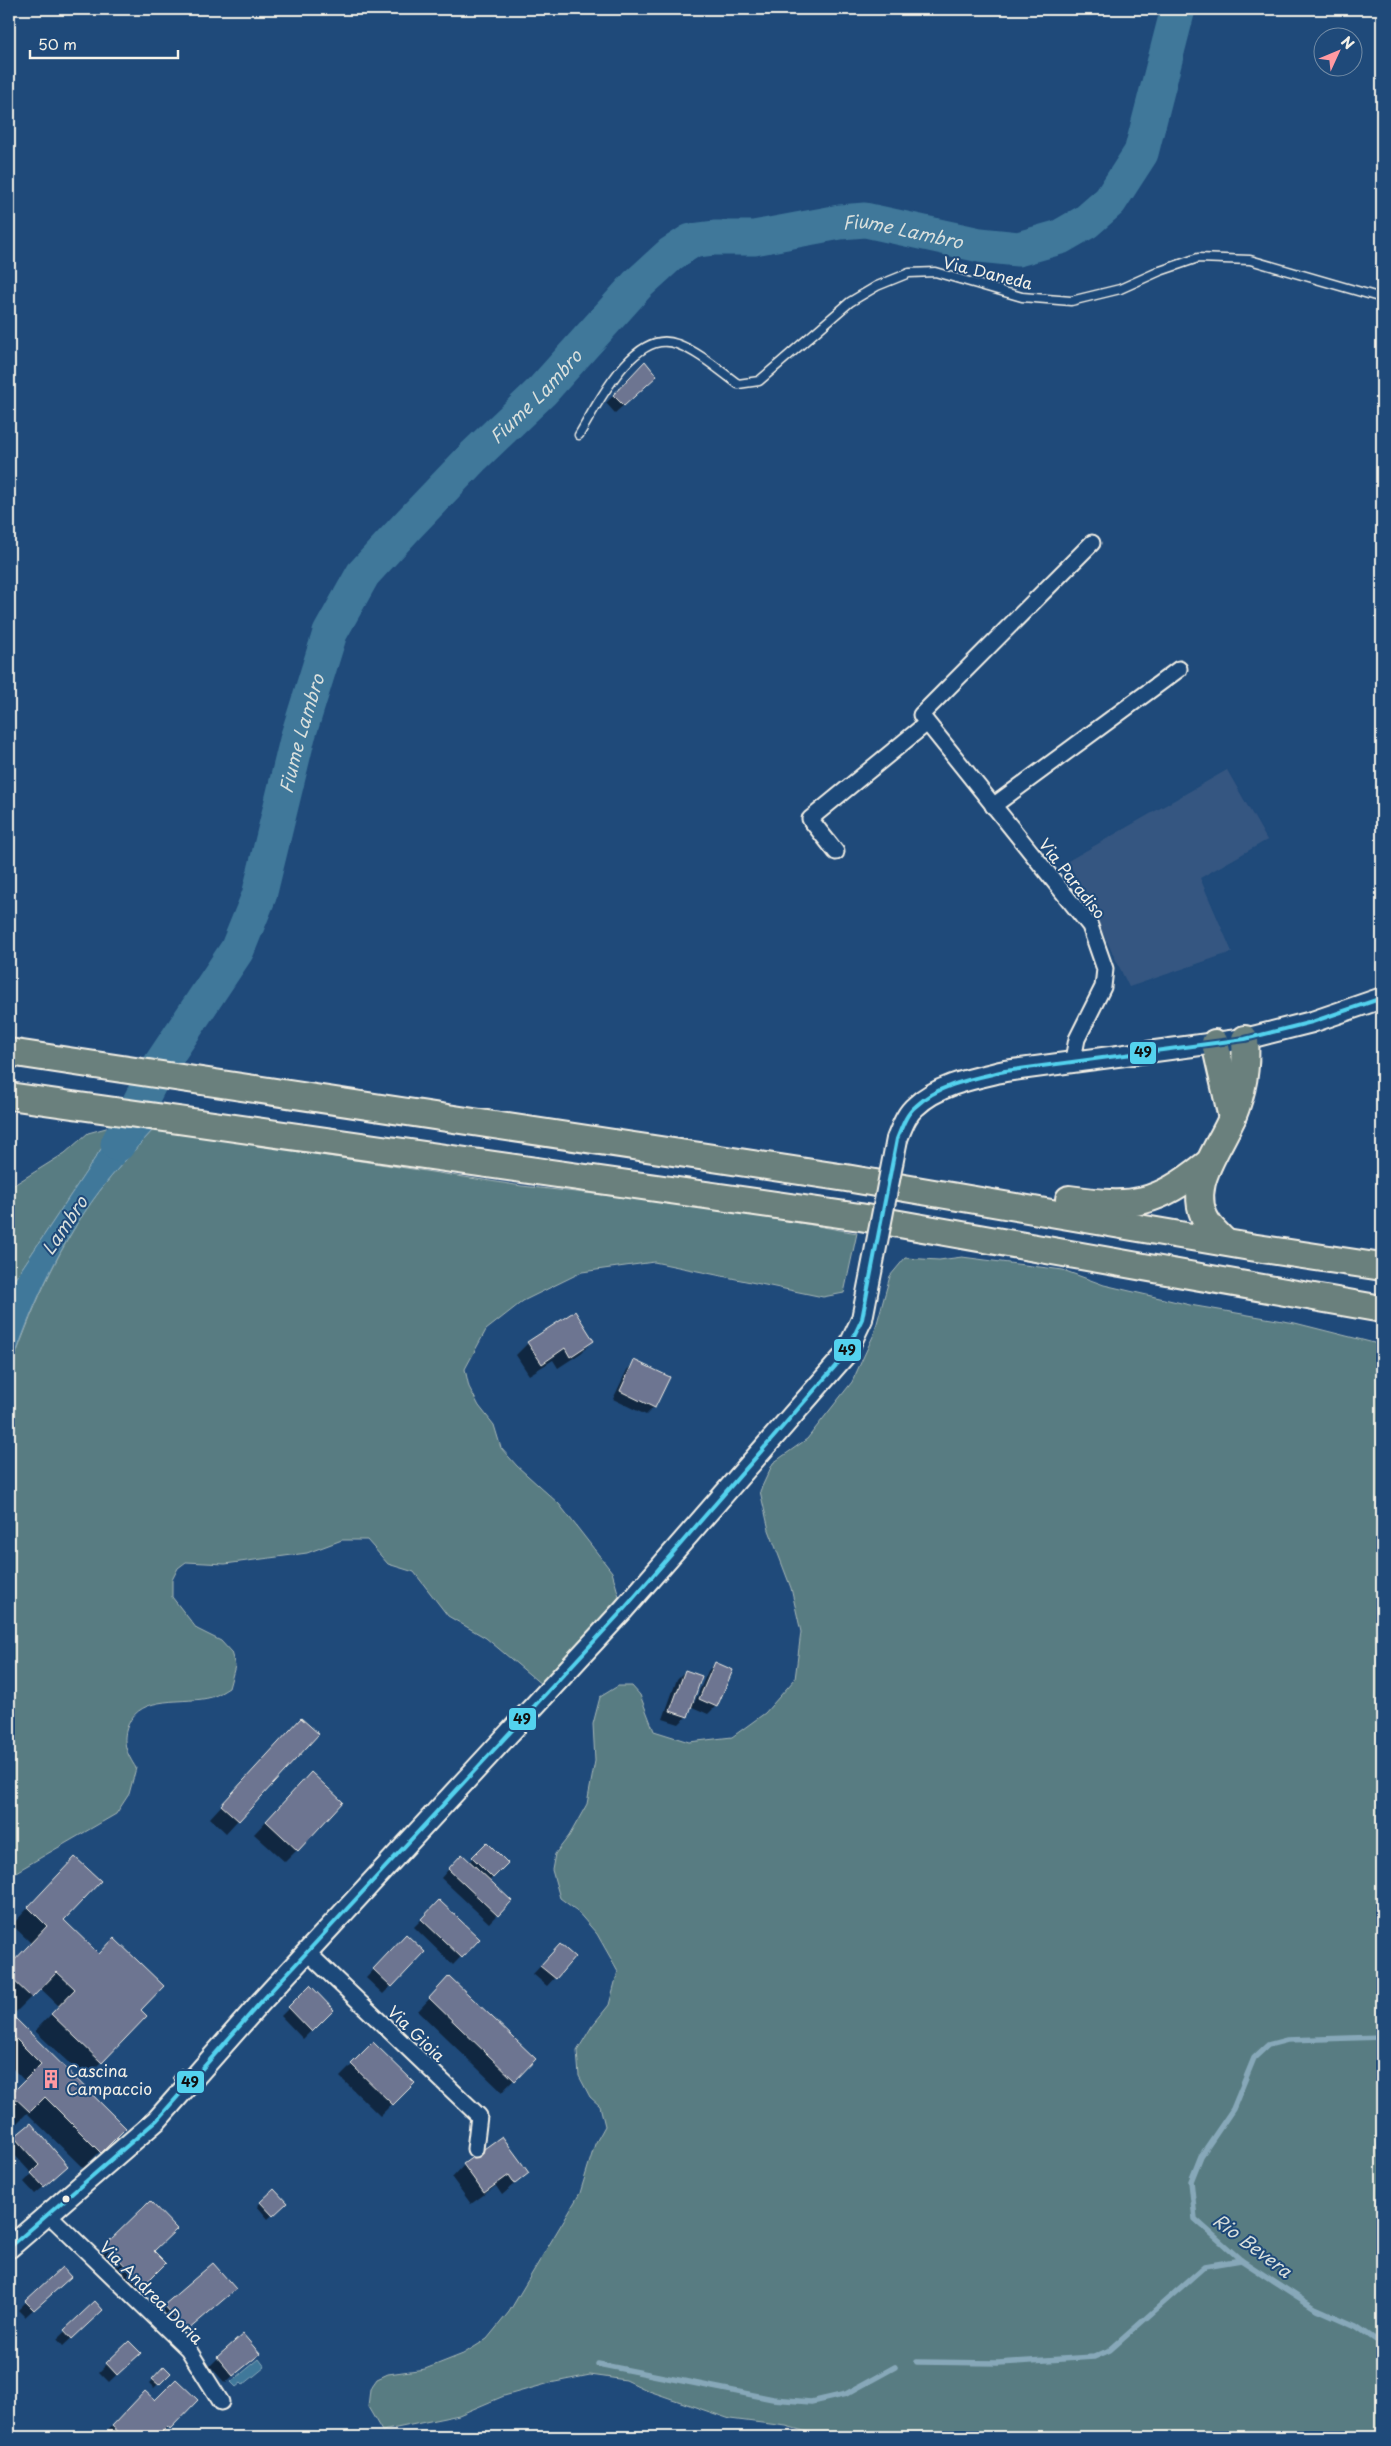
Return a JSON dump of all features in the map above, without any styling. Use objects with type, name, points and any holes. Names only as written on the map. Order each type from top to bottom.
[{"type":"highway","points":[[1225,1242],[1209,1225],[1202,1211],[1200,1194],[1207,1164],[1232,1118],[1244,1085],[1247,1061],[1245,1039]]},
{"type":"highway","points":[[1215,1043],[1232,1118]]},
{"type":"highway","points":[[9,1052],[846,1178],[1382,1267]]},
{"type":"highway","points":[[9,1096],[860,1217],[1382,1309]]},
{"type":"highway","points":[[846,1178],[920,1176],[1094,1202],[1125,1204],[1151,1199],[1166,1193],[1207,1164]]},
{"type":"street","points":[[836,852],[810,819],[927,723],[921,716],[1092,543]]},
{"type":"street","points":[[993,806],[1179,669]]},
{"type":"street","name":"Via Paradiso","points":[[927,723],[1090,926],[1100,949],[1105,969],[1103,987],[1077,1039],[1072,1064]]},
{"type":"street","points":[[9,2248],[156,2120],[307,1952],[623,1610],[845,1355],[862,1319],[897,1139],[905,1120],[915,1106],[930,1095],[943,1089],[1006,1071],[1072,1064],[1245,1039],[1312,1022],[1382,998]]},
{"type":"street","name":"Via Gioia","points":[[307,1952],[479,2116],[475,2149]]},
{"type":"street","name":"Via Andrea Doria","points":[[48,2214],[188,2349],[221,2402]]},
{"type":"lane","name":"Via Daneda","points":[[579,435],[616,373],[640,350],[661,343],[675,343],[698,355],[738,384],[759,382],[850,302],[877,286],[908,273],[935,272],[1022,298],[1071,301],[1120,289],[1160,271],[1198,258],[1250,260],[1382,298]]},
{"type":"shaded area","points":[[1227,770],[1267,840],[1200,878],[1232,952],[1129,987],[1068,861]]},
{"type":"green space","points":[[117,1125],[9,1288],[9,1188],[65,1153],[88,1133]]},
{"type":"green space","points":[[152,1131],[180,1133],[522,1186],[710,1207],[857,1233],[844,1293],[823,1297],[654,1262],[582,1272],[523,1301],[486,1330],[465,1369],[469,1387],[479,1406],[494,1425],[501,1448],[517,1466],[559,1504],[612,1572],[623,1610],[548,1690],[486,1638],[448,1616],[414,1572],[388,1564],[367,1540],[342,1540],[307,1553],[225,1564],[186,1562],[178,1568],[172,1580],[172,1597],[197,1629],[221,1641],[231,1652],[235,1666],[229,1688],[212,1697],[153,1704],[143,1708],[134,1715],[126,1731],[125,1742],[130,1758],[136,1768],[129,1794],[116,1814],[9,1876],[9,1374],[45,1284],[79,1220],[121,1165]]},
{"type":"green space","points":[[962,1257],[1063,1270],[1104,1285],[1190,1305],[1295,1323],[1382,1345],[1382,2437],[825,2437],[786,2426],[730,2419],[649,2391],[626,2380],[590,2375],[550,2383],[504,2396],[459,2415],[382,2431],[368,2407],[370,2389],[377,2379],[388,2374],[425,2369],[463,2354],[487,2339],[509,2312],[580,2193],[595,2144],[605,2126],[600,2106],[590,2097],[579,2076],[577,2051],[592,2026],[609,2005],[618,1971],[597,1934],[576,1910],[560,1898],[552,1870],[555,1854],[569,1836],[587,1804],[595,1761],[593,1724],[600,1697],[618,1686],[632,1686],[640,1695],[654,1731],[689,1742],[732,1737],[765,1713],[795,1679],[801,1632],[791,1588],[769,1530],[760,1491],[773,1463],[807,1439],[852,1382],[874,1334],[890,1276],[905,1258],[939,1260]]},
{"type":"water","name":"Lambro","points":[[117,1125],[152,1131],[100,1191],[67,1240],[34,1306],[9,1374],[9,1288]]},
{"type":"water","points":[[259,2359],[265,2367],[243,2385],[241,2383],[236,2387],[231,2382]]},
{"type":"building","points":[[645,361],[657,376],[624,406],[613,395]]},
{"type":"building","points":[[575,1311],[594,1341],[570,1357],[565,1348],[542,1364],[527,1342]]},
{"type":"building","points":[[634,1360],[670,1377],[655,1408],[620,1391]]},
{"type":"building","points":[[715,1662],[733,1670],[717,1707],[699,1699]]},
{"type":"building","points":[[685,1670],[702,1676],[688,1717],[670,1711]]},
{"type":"building","points":[[301,1718],[319,1734],[239,1821],[221,1805]]},
{"type":"building","points":[[311,1772],[343,1802],[298,1851],[266,1821]]},
{"type":"building","points":[[487,1842],[508,1863],[493,1878],[472,1857]]},
{"type":"building","points":[[462,1854],[512,1901],[498,1916],[448,1869]]},
{"type":"building","points":[[75,1857],[101,1881],[64,1920],[99,1954],[114,1938],[164,1986],[141,2010],[147,2016],[102,2063],[51,2014],[75,1989],[57,1972],[32,1998],[9,1976],[9,1966],[47,1926],[28,1907]]},
{"type":"building","points":[[439,1900],[480,1939],[462,1958],[421,1919]]},
{"type":"building","points":[[406,1934],[425,1952],[392,1987],[373,1969]]},
{"type":"building","points":[[560,1944],[575,1957],[556,1979],[540,1966]]},
{"type":"building","points":[[449,1976],[536,2059],[515,2081],[429,1998]]},
{"type":"building","points":[[310,1985],[334,2010],[312,2032],[288,2007]]},
{"type":"building","name":"Cascina Campaccio","points":[[9,2012],[126,2128],[101,2153],[45,2097],[30,2112],[11,2094],[41,2064],[9,2032]]},
{"type":"building","points":[[373,2042],[415,2083],[393,2105],[351,2064]]},
{"type":"building","points":[[181,2068],[184,2071],[175,2081],[172,2078]]},
{"type":"building","points":[[31,2123],[68,2166],[44,2187],[31,2173],[39,2165],[14,2137]]},
{"type":"building","points":[[502,2136],[529,2173],[515,2184],[509,2175],[484,2193],[463,2164]]},
{"type":"building","points":[[9,2137],[16,2144],[9,2151]]},
{"type":"building","points":[[274,2189],[287,2203],[273,2216],[260,2202]]},
{"type":"building","points":[[150,2201],[177,2229],[154,2251],[166,2263],[144,2285],[105,2245]]},
{"type":"building","points":[[213,2263],[236,2289],[187,2331],[164,2305]]},
{"type":"building","points":[[62,2267],[71,2277],[34,2310],[25,2301]]},
{"type":"building","points":[[95,2301],[103,2310],[72,2339],[64,2330]]},
{"type":"building","points":[[243,2334],[260,2354],[233,2376],[217,2357]]},
{"type":"building","points":[[129,2341],[141,2353],[117,2375],[106,2363]]},
{"type":"building","points":[[164,2366],[171,2373],[159,2385],[152,2379]]},
{"type":"building","points":[[176,2379],[198,2400],[170,2429],[168,2426],[157,2437],[124,2437],[112,2426],[145,2391],[155,2400]]},
{"type":"waterway","name":"Fiume Lambro","points":[[118,1144],[155,1073],[237,950],[259,896],[298,736],[330,633],[363,574],[409,524],[474,456],[542,391],[637,285],[671,254],[691,241],[714,238],[754,238],[840,222],[865,220],[980,245],[1018,249],[1060,237],[1086,222],[1110,201],[1141,153],[1178,9]]},
{"type":"waterway","name":"Rio Bevera","points":[[1382,2037],[1287,2040],[1268,2045],[1254,2058],[1233,2109],[1201,2156],[1191,2181],[1195,2219],[1241,2260],[1315,2308],[1356,2326],[1382,2344]]},
{"type":"waterway","points":[[917,2362],[998,2363],[1094,2357],[1110,2350],[1205,2266],[1241,2260]]},
{"type":"waterway","points":[[598,2364],[773,2399],[811,2402],[846,2394],[895,2367]]},
{"type":"transit line","name":"49","points":[[9,2248],[157,2120],[260,2003],[623,1610],[845,1355],[862,1319],[897,1139],[907,1117],[916,1106],[936,1092],[970,1079],[1005,1071],[1245,1039],[1312,1022],[1382,998]]},
{"type":"place","name":"Cascina Campaccio","points":[[51,2079]]}]
